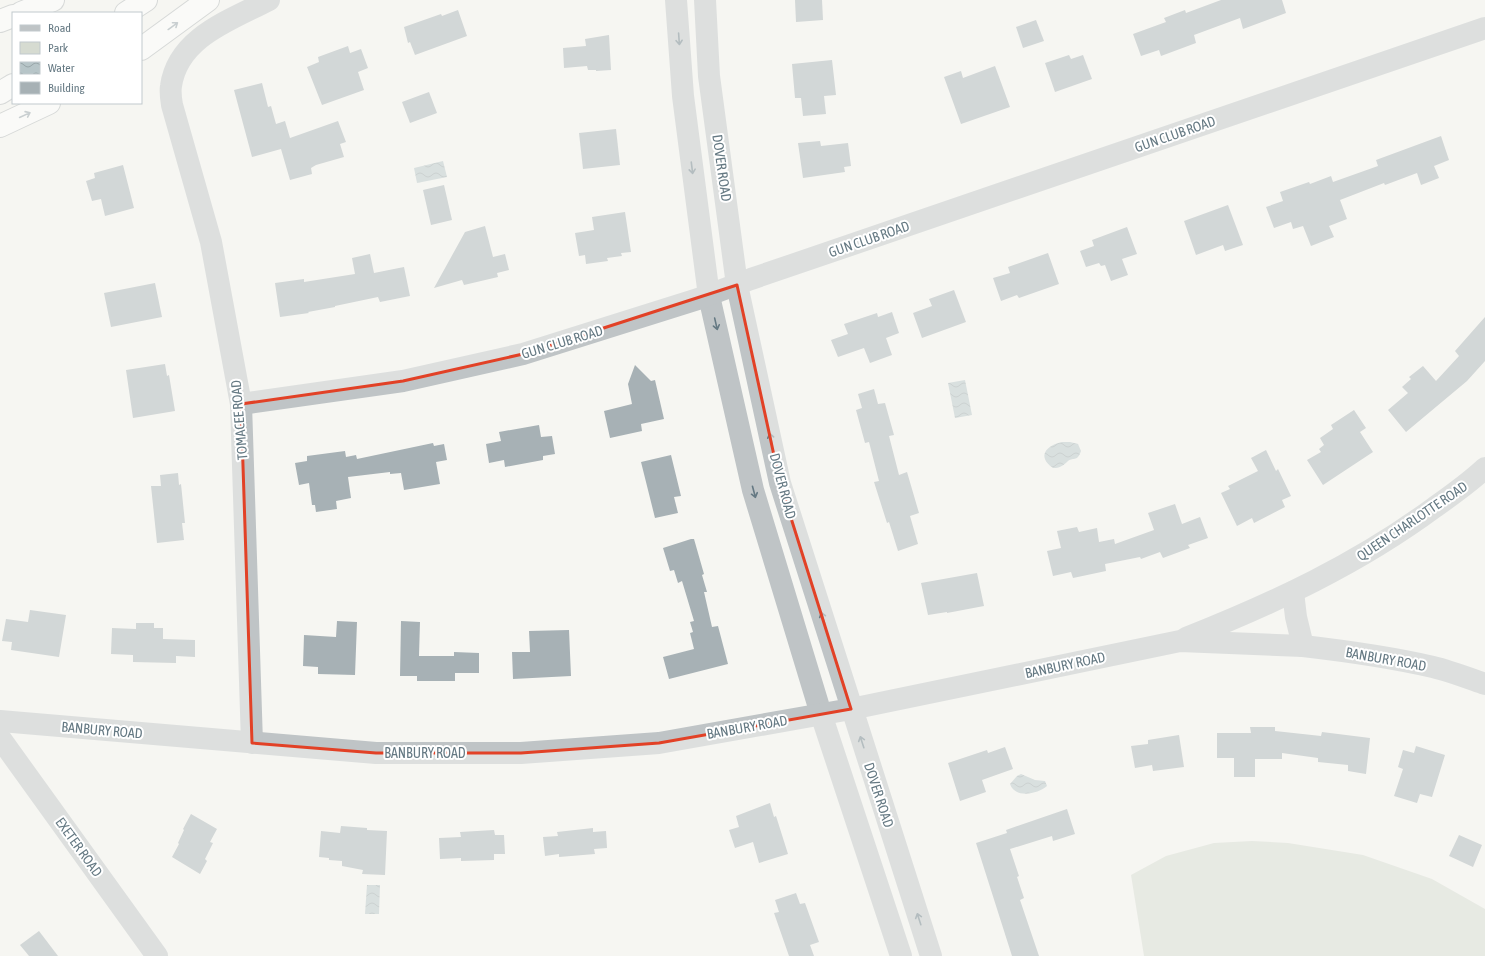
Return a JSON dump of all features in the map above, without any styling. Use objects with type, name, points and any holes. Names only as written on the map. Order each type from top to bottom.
[{"type":"highway","points":[[23,12],[53,0]]},
{"type":"highway","points":[[128,12],[146,0]]},
{"type":"highway","points":[[142,48],[208,0]]},
{"type":"highway","points":[[0,21],[12,16]]},
{"type":"highway","points":[[0,93],[12,86]]},
{"type":"highway","points":[[0,126],[47,104]]},
{"type":"street","name":"TOMACEE ROAD","points":[[252,743],[241,404],[211,242],[172,105],[171,88],[174,72],[192,44],[210,30],[269,0]]},
{"type":"street","name":"DOVER ROAD","points":[[676,0],[683,96],[709,296],[753,490],[821,714],[901,956]]},
{"type":"street","name":"DOVER ROAD","points":[[705,0],[709,76],[737,285],[780,483],[931,956]]},
{"type":"street","name":"GUN CLUB ROAD","points":[[241,404],[403,381],[524,354],[709,296],[737,285],[1485,28]]},
{"type":"street","name":"QUEEN CHARLOTTE ROAD","points":[[1180,641],[1240,617],[1294,592],[1361,556],[1408,527],[1471,481],[1485,468]]},
{"type":"street","points":[[1294,592],[1296,617],[1303,646]]},
{"type":"street","name":"BANBURY ROAD","points":[[0,721],[376,753],[521,753],[659,742],[851,709],[1180,641],[1303,646],[1378,656],[1427,666],[1485,684]]},
{"type":"street","name":"EXETER ROAD","points":[[0,738],[157,956]]},
{"type":"highlighted area","points":[[737,285],[780,483],[851,709],[659,743],[521,753],[376,753],[252,743],[241,404],[403,381],[523,354]]},
{"type":"green space","points":[[1252,841],[1288,843],[1363,855],[1432,879],[1485,909],[1485,956],[1144,956],[1131,875],[1166,856],[1214,843]]},
{"type":"water","points":[[443,161],[447,177],[417,183],[414,168]]},
{"type":"water","points":[[965,380],[972,415],[955,418],[948,383]]},
{"type":"water","points":[[1062,442],[1078,444],[1081,451],[1078,457],[1069,460],[1057,468],[1053,468],[1048,464],[1044,455],[1048,448]]},
{"type":"water","points":[[1021,774],[1035,780],[1045,781],[1047,786],[1033,793],[1027,794],[1017,792],[1010,784],[1017,776]]},
{"type":"water","points":[[367,885],[380,885],[379,914],[365,914]]},
{"type":"building","points":[[795,0],[822,0],[823,20],[796,22]]},
{"type":"building","points":[[1221,0],[1282,0],[1286,13],[1243,29],[1240,18],[1194,35],[1196,43],[1161,56],[1159,50],[1141,56],[1133,34],[1166,22],[1164,18],[1185,10],[1186,13]]},
{"type":"building","points":[[458,10],[467,36],[415,55],[410,42],[408,43],[404,27],[441,14],[442,16]]},
{"type":"building","points":[[1036,20],[1044,41],[1023,48],[1016,27]]},
{"type":"building","points":[[609,35],[611,70],[588,70],[587,66],[564,68],[563,48],[586,46],[585,39]]},
{"type":"building","points":[[348,46],[350,53],[361,49],[368,68],[358,72],[364,90],[322,105],[307,67],[319,62],[318,57]]},
{"type":"building","points":[[1069,55],[1071,59],[1083,55],[1092,79],[1055,92],[1045,63]]},
{"type":"building","points":[[832,60],[836,95],[824,96],[826,114],[803,116],[801,98],[795,98],[792,64]]},
{"type":"building","points":[[995,66],[1010,107],[961,124],[944,77],[961,71],[963,78]]},
{"type":"building","points":[[262,83],[268,107],[271,106],[276,124],[285,121],[290,138],[338,121],[346,142],[340,144],[344,157],[316,165],[311,168],[312,174],[290,180],[281,149],[252,157],[234,90]]},
{"type":"building","points":[[429,92],[437,113],[410,123],[402,102]]},
{"type":"building","points":[[616,129],[620,165],[583,169],[579,133]]},
{"type":"building","points":[[1441,136],[1449,160],[1434,166],[1439,178],[1421,185],[1417,173],[1385,185],[1384,183],[1340,200],[1347,219],[1329,226],[1334,237],[1311,246],[1303,226],[1293,229],[1291,222],[1274,228],[1266,207],[1283,201],[1280,192],[1309,182],[1310,184],[1331,176],[1333,182],[1378,166],[1376,160]]},
{"type":"building","points":[[820,141],[821,146],[848,143],[851,166],[844,167],[845,172],[803,178],[798,143]]},
{"type":"building","points":[[123,165],[134,208],[105,216],[101,199],[92,201],[86,181],[95,178],[94,173]]},
{"type":"building","points":[[444,185],[452,220],[431,225],[423,190]]},
{"type":"building","points":[[1228,205],[1243,245],[1225,251],[1223,245],[1196,255],[1184,221]]},
{"type":"building","points":[[625,212],[631,252],[621,253],[622,256],[607,258],[608,261],[586,264],[585,255],[579,256],[575,233],[594,230],[592,217]]},
{"type":"building","points":[[485,226],[493,257],[505,254],[509,270],[497,273],[498,277],[464,285],[462,280],[434,288],[465,232]]},
{"type":"building","points":[[1127,227],[1137,254],[1122,259],[1128,275],[1111,281],[1105,265],[1101,266],[1099,263],[1086,267],[1080,251],[1094,246],[1092,240]]},
{"type":"building","points":[[1048,253],[1059,284],[1019,298],[1017,295],[1001,301],[993,278],[1010,273],[1008,267]]},
{"type":"building","points":[[370,254],[374,273],[404,267],[410,296],[380,302],[378,297],[308,312],[309,313],[280,317],[275,283],[304,279],[304,282],[355,274],[352,258]]},
{"type":"building","points":[[155,283],[162,317],[111,327],[104,293]]},
{"type":"building","points":[[954,290],[966,322],[922,338],[913,313],[932,306],[929,299]]},
{"type":"building","points":[[892,312],[899,333],[886,338],[892,355],[870,363],[864,348],[838,357],[831,340],[848,334],[844,324],[877,313],[878,317]]},
{"type":"building","points":[[1485,317],[1485,361],[1467,381],[1406,432],[1388,410],[1408,393],[1402,387],[1411,379],[1409,377],[1423,366],[1436,381],[1459,356],[1455,351]]},
{"type":"building","points":[[165,364],[167,376],[169,375],[175,411],[133,418],[126,370]]},
{"type":"building","points":[[635,365],[651,381],[655,380],[664,419],[641,424],[642,431],[610,438],[604,411],[632,404],[628,384]]},
{"type":"building","points":[[874,389],[878,404],[885,403],[894,435],[889,436],[899,475],[907,472],[919,513],[910,516],[918,544],[898,551],[874,482],[879,481],[869,442],[865,443],[856,410],[862,408],[858,394]]},
{"type":"building","points":[[1354,410],[1366,428],[1360,432],[1373,452],[1323,485],[1307,460],[1321,452],[1319,449],[1324,445],[1320,438],[1333,429],[1331,425]]},
{"type":"building","points":[[539,425],[541,437],[552,436],[555,454],[543,456],[543,460],[505,467],[504,460],[489,463],[486,444],[501,441],[499,432]]},
{"type":"building","points":[[433,443],[434,446],[444,444],[447,460],[436,462],[440,484],[404,490],[401,473],[390,474],[390,472],[348,477],[351,498],[336,501],[337,509],[316,512],[315,505],[312,505],[309,483],[299,485],[295,463],[307,461],[307,456],[345,451],[346,457],[356,455],[357,459]]},
{"type":"building","points":[[1266,450],[1276,471],[1278,469],[1291,496],[1282,500],[1285,507],[1254,523],[1252,518],[1237,526],[1221,493],[1230,489],[1228,486],[1258,471],[1251,458]]},
{"type":"building","points":[[671,455],[681,496],[674,497],[678,513],[655,518],[641,462]]},
{"type":"building","points":[[178,473],[179,485],[181,484],[185,523],[182,523],[184,540],[157,543],[151,486],[161,486],[160,475]]},
{"type":"building","points":[[1175,504],[1182,524],[1200,517],[1208,538],[1188,545],[1190,548],[1163,558],[1160,552],[1141,559],[1140,557],[1105,564],[1106,571],[1073,578],[1071,572],[1053,576],[1047,551],[1061,548],[1057,531],[1077,527],[1079,532],[1097,528],[1099,542],[1114,539],[1115,544],[1154,530],[1148,513]]},
{"type":"building","points":[[694,539],[704,574],[702,575],[707,592],[704,592],[712,627],[718,626],[728,664],[669,679],[663,657],[694,649],[690,633],[693,632],[690,622],[694,621],[682,581],[678,583],[674,570],[670,571],[663,548]]},
{"type":"building","points":[[977,573],[984,606],[928,615],[921,583]]},
{"type":"building","points":[[30,610],[66,615],[59,657],[11,650],[12,642],[2,641],[6,619],[28,622]]},
{"type":"building","points":[[337,621],[357,622],[355,675],[318,674],[318,667],[303,666],[304,635],[336,637]]},
{"type":"building","points":[[401,621],[420,622],[419,656],[454,656],[454,652],[479,653],[479,673],[455,673],[455,681],[417,681],[417,676],[400,676]]},
{"type":"building","points":[[136,623],[154,623],[154,628],[163,628],[163,639],[195,640],[195,657],[176,656],[176,663],[133,662],[133,655],[111,654],[112,628],[136,629]]},
{"type":"building","points":[[569,630],[571,676],[513,679],[512,652],[530,652],[529,631]]},
{"type":"building","points":[[1250,727],[1275,727],[1275,731],[1321,736],[1322,732],[1370,738],[1366,774],[1348,771],[1348,765],[1318,762],[1318,758],[1282,753],[1282,759],[1255,759],[1255,777],[1234,777],[1234,758],[1217,758],[1217,733],[1251,733]]},
{"type":"building","points":[[1179,735],[1184,767],[1153,771],[1152,765],[1135,768],[1131,746],[1148,744],[1148,740]]},
{"type":"building","points":[[1416,746],[1445,755],[1432,797],[1420,794],[1417,803],[1394,796],[1403,769],[1398,767],[1403,750],[1414,753]]},
{"type":"building","points":[[1005,747],[1013,769],[982,780],[986,792],[960,801],[948,763],[987,750],[988,753]]},
{"type":"building","points":[[770,803],[774,817],[776,816],[788,854],[759,863],[753,842],[735,848],[729,830],[739,827],[736,816]]},
{"type":"building","points":[[1067,809],[1075,834],[1053,841],[1052,836],[1010,849],[1019,876],[1017,877],[1024,898],[1020,900],[1039,956],[1012,956],[976,843],[1007,833],[1006,830]]},
{"type":"building","points":[[191,814],[217,829],[210,842],[213,843],[205,859],[207,861],[200,874],[172,857],[179,844],[178,843],[184,830],[183,829]]},
{"type":"building","points":[[341,826],[387,831],[385,875],[362,874],[363,870],[342,866],[342,861],[329,860],[329,858],[319,857],[321,831],[340,833]]},
{"type":"building","points":[[593,828],[593,832],[606,831],[607,848],[594,849],[595,854],[559,857],[559,854],[545,856],[543,837],[558,836],[557,832]]},
{"type":"building","points":[[494,830],[495,835],[504,835],[505,854],[494,854],[494,860],[461,861],[461,858],[440,859],[439,838],[461,837],[460,832]]},
{"type":"building","points":[[1459,835],[1482,845],[1473,867],[1449,856]]},
{"type":"building","points":[[796,893],[800,904],[805,903],[819,942],[810,945],[814,956],[789,956],[774,913],[779,912],[775,900]]},
{"type":"building","points":[[39,931],[58,956],[29,956],[20,945]]}]
